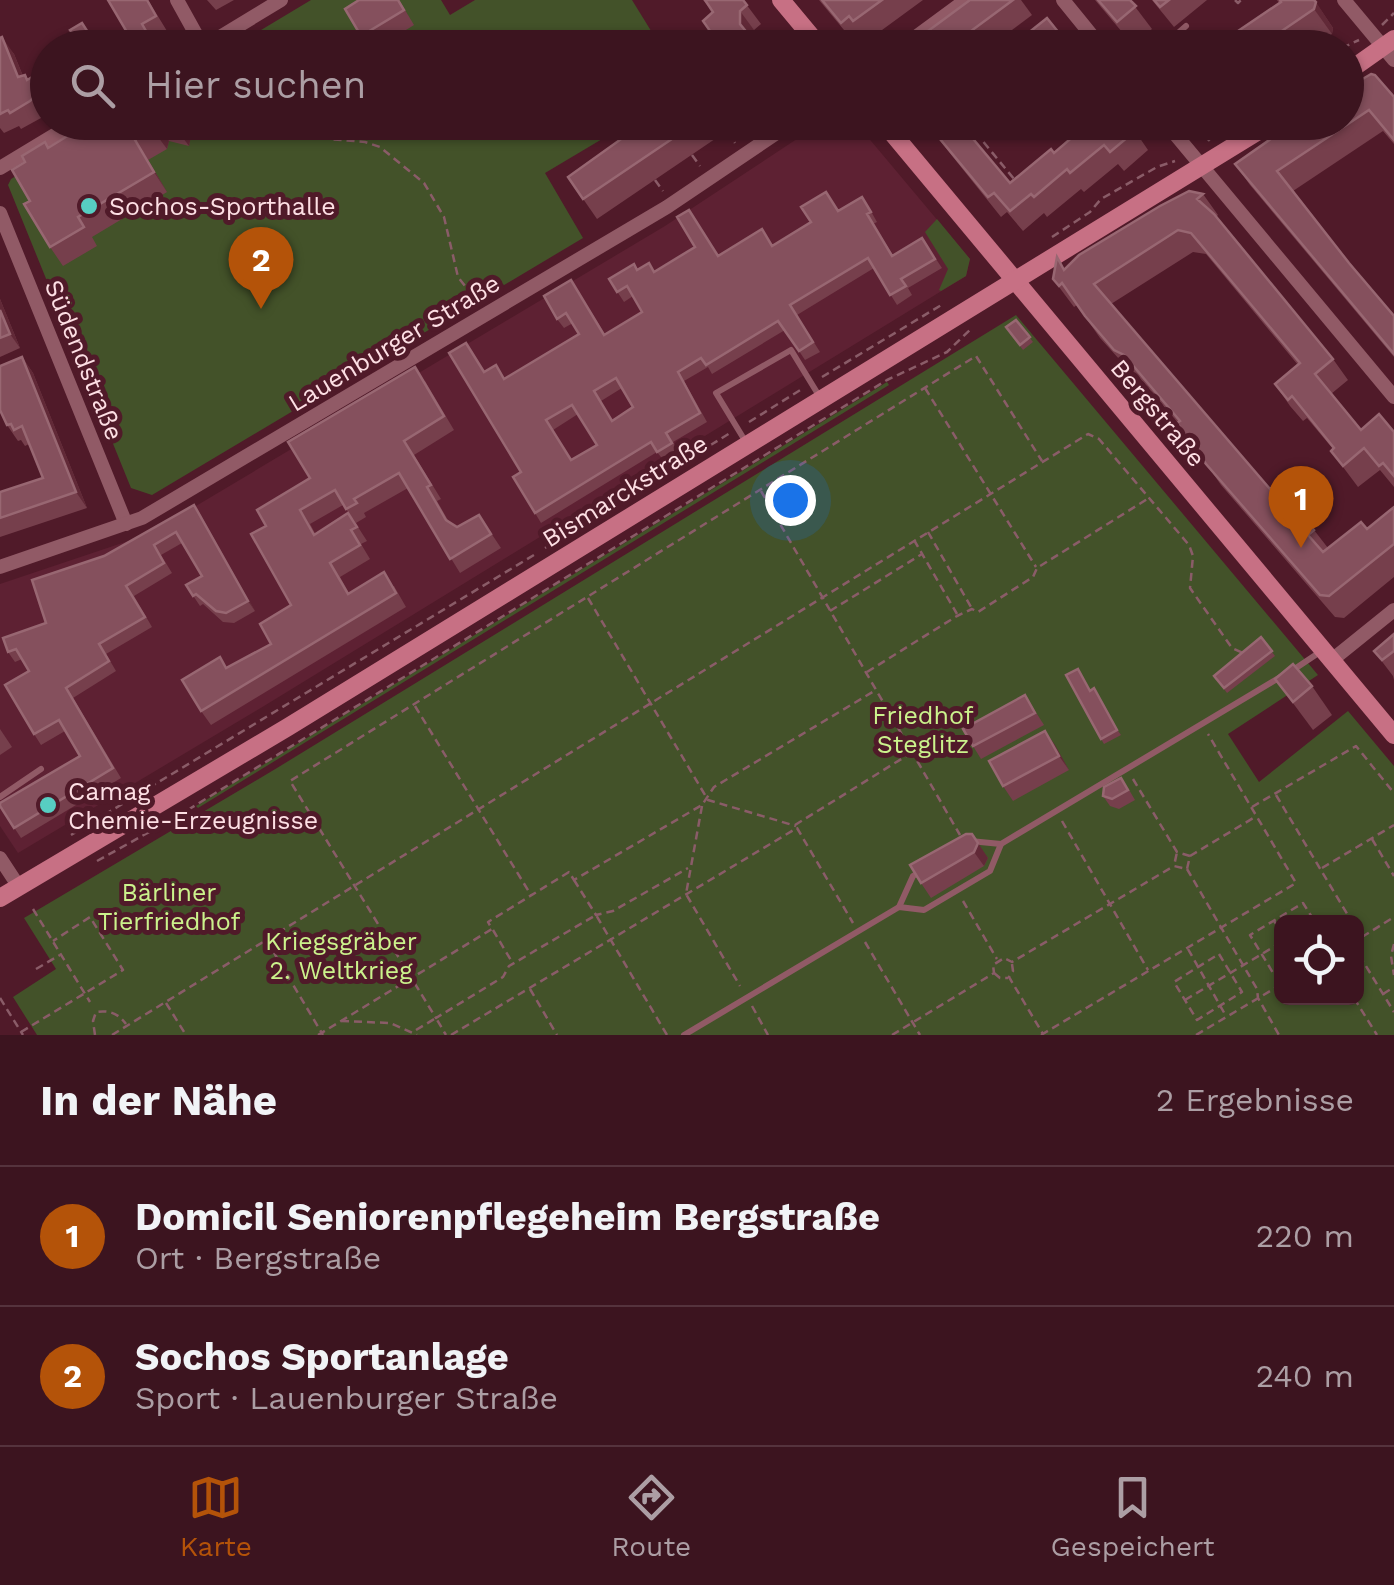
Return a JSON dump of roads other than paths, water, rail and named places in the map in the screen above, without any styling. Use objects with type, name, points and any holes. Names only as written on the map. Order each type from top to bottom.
[{"type":"street","points":[[177,0],[193,30]]},
{"type":"street","points":[[231,30],[282,0]]},
{"type":"street","points":[[781,0],[805,30]]},
{"type":"street","points":[[925,30],[966,0]]},
{"type":"street","points":[[1062,0],[1087,30]]},
{"type":"street","points":[[1344,0],[1390,49],[1364,63]]},
{"type":"street","points":[[0,168],[46,140]]},
{"type":"street","name":"Lauenburger Straße","points":[[0,567],[126,524],[164,505],[667,208],[767,140]]},
{"type":"street","name":"Bergstraße","points":[[898,140],[1394,735]]},
{"type":"street","points":[[1179,140],[1394,396]]},
{"type":"street","name":"Bismarckstraße","points":[[0,898],[288,728],[816,392],[1015,280],[1245,140]]},
{"type":"street","name":"Südendstraße","points":[[0,213],[126,524]]},
{"type":"street","points":[[1327,655],[1394,610]]},
{"type":"street","points":[[0,858],[18,887]]},
{"type":"lane","points":[[1181,30],[1186,26]]},
{"type":"lane","points":[[743,437],[716,393],[790,350],[816,392]]},
{"type":"lane","points":[[965,844],[1001,844],[1202,724],[1327,655]]},
{"type":"lane","points":[[0,797],[41,769]]},
{"type":"lane","points":[[899,907],[924,910],[990,871],[1001,844]]},
{"type":"lane","points":[[684,1035],[899,907],[913,876],[925,868]]},
{"type":"place","name":"Sochos-Sporthalle","points":[[89,206]]},
{"type":"place","name":"Sochos Sportanlage","points":[[261,309]]},
{"type":"place","name":"Domicil Seniorenpflegeheim Bergstraße","points":[[1301,548]]},
{"type":"place","name":"Camag Chemie-Erzeugnisse","points":[[48,805]]},
{"type":"park label","name":"Friedhof Steglitz","points":[[923,730]]},
{"type":"park label","name":"Bärliner Tierfriedhof","points":[[169,906]]},
{"type":"park label","name":"Kriegsgräber 2. Weltkrieg","points":[[341,956]]}]
